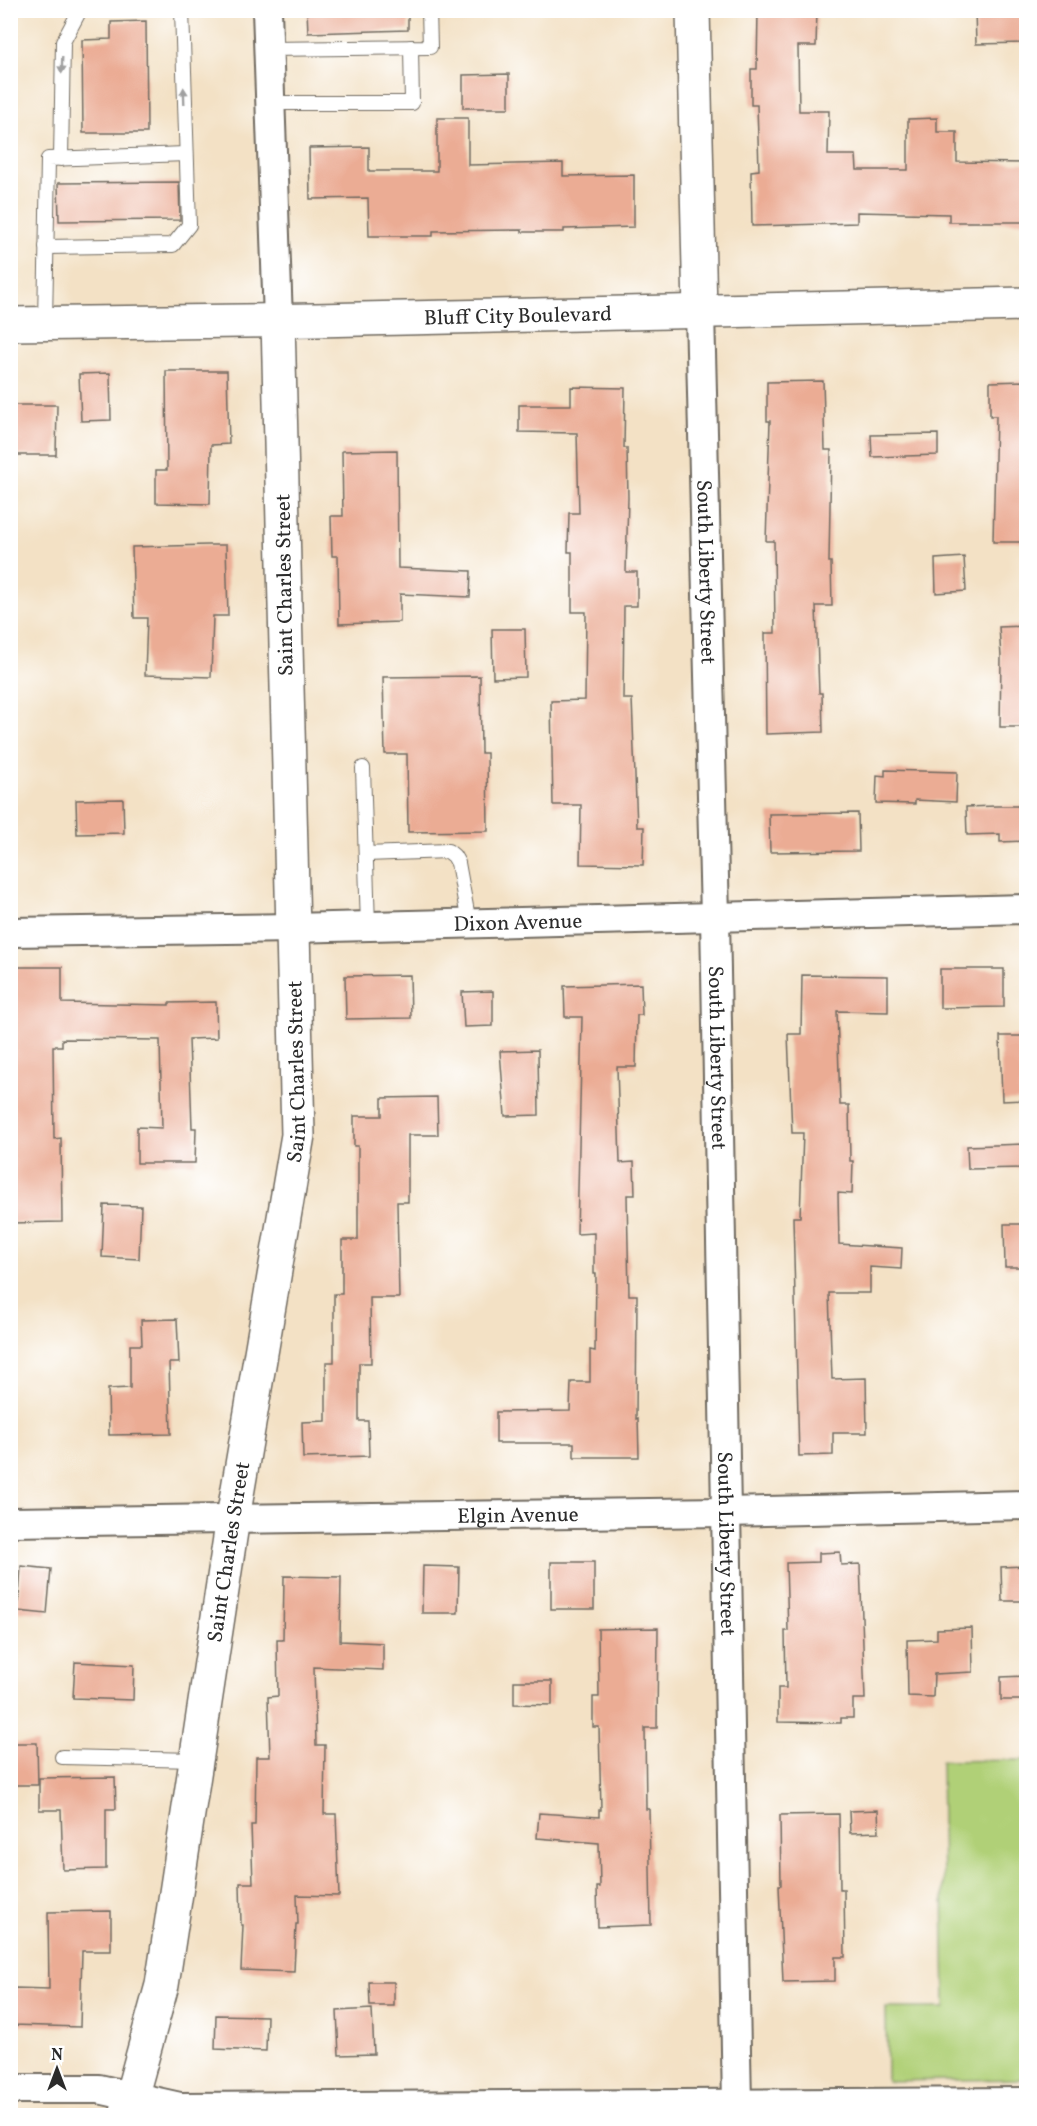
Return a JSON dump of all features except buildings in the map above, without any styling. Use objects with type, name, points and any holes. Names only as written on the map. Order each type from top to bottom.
[{"type":"main road","name":"South Liberty Street","points":[[693,10],[700,312]]},
{"type":"main road","name":"Bluff City Boulevard","points":[[10,324],[1026,304]]},
{"type":"main road","name":"Saint Charles Street","points":[[129,2107],[162,1986],[233,1518],[298,1135],[278,320]]},
{"type":"street","name":"Saint Charles Street","points":[[267,10],[278,320]]},
{"type":"street","name":"South Liberty Street","points":[[700,312],[715,917],[724,1512],[737,2105]]},
{"type":"street","name":"Dixon Avenue","points":[[10,932],[292,928],[1026,909]]},
{"type":"street","name":"Elgin Avenue","points":[[10,1522],[724,1512],[1026,1505]]},
{"type":"street","points":[[10,2090],[99,2089],[129,2107],[1026,2102]]},
{"type":"lane","points":[[61,159],[63,42],[80,10]]},
{"type":"lane","points":[[46,247],[173,245],[189,225],[182,10]]},
{"type":"lane","points":[[268,49],[430,47],[429,10]]},
{"type":"lane","points":[[270,103],[412,104],[411,47]]},
{"type":"lane","points":[[45,323],[48,159],[186,154]]},
{"type":"lane","points":[[363,768],[368,926]]},
{"type":"lane","points":[[366,854],[448,851],[458,863],[470,923]]},
{"type":"lane","points":[[62,1757],[196,1760]]},
{"type":"green space","points":[[1026,1760],[1026,2079],[887,2081],[886,2008],[945,2008],[941,1761]]}]
